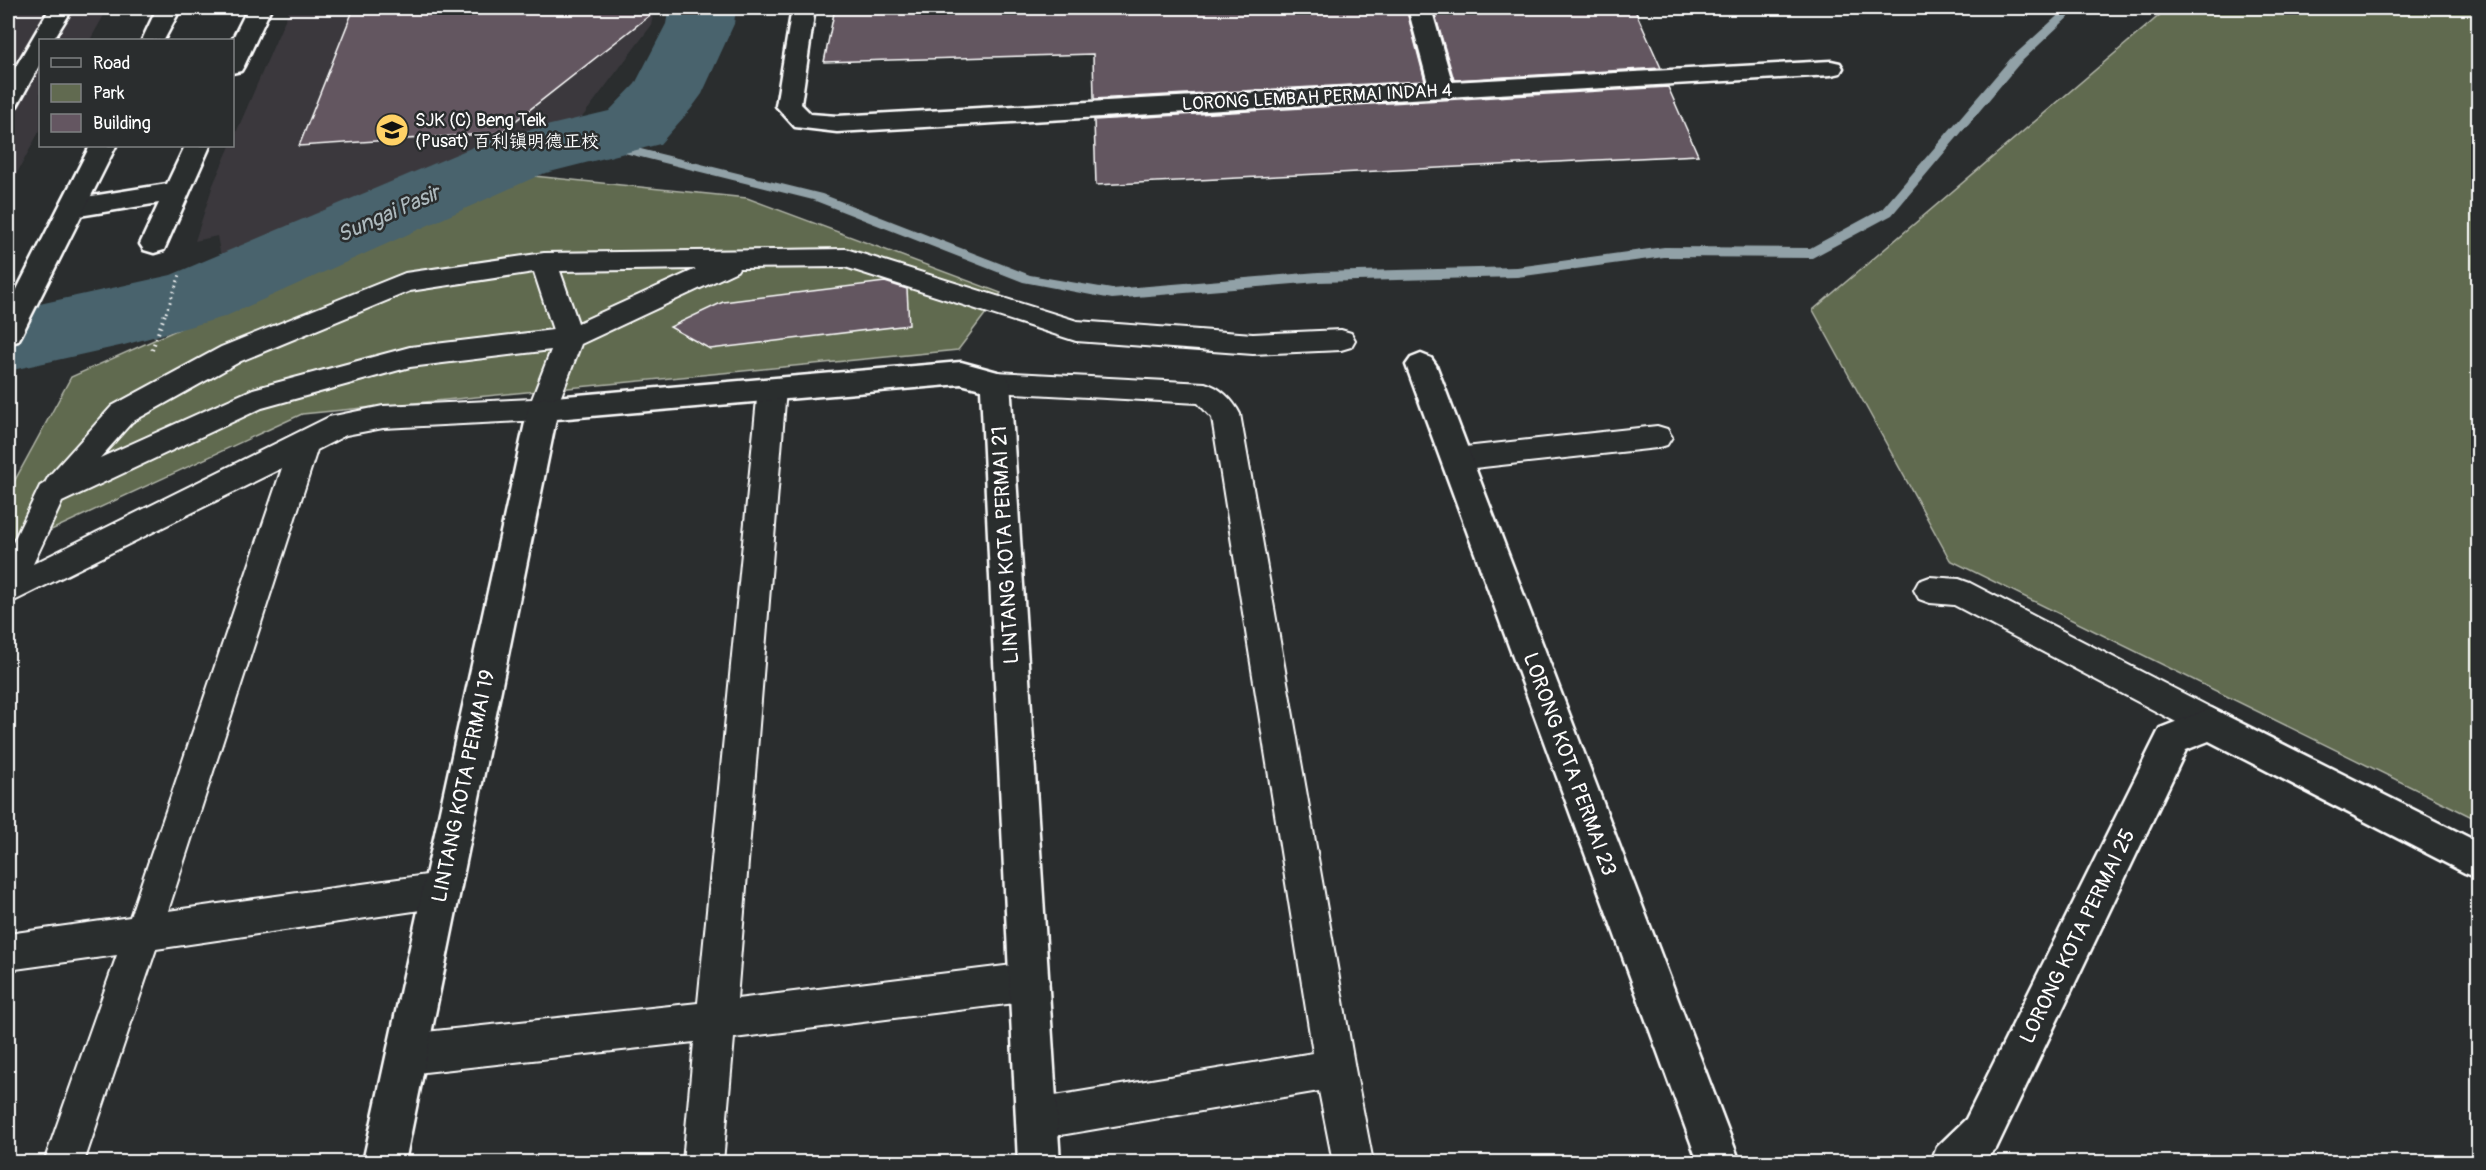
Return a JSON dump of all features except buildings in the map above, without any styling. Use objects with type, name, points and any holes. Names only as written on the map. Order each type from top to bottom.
[{"type":"street","points":[[43,39],[61,8]]},
{"type":"street","points":[[154,39],[169,8]]},
{"type":"street","points":[[234,62],[259,8]]},
{"type":"street","name":"LORONG LEMBAH PERMAI INDAH 4","points":[[803,8],[788,106],[804,121],[837,124],[1830,68]]},
{"type":"street","points":[[1419,8],[1442,90]]},
{"type":"street","points":[[8,101],[39,46]]},
{"type":"street","points":[[8,334],[103,147]]},
{"type":"street","points":[[154,244],[197,147]]},
{"type":"street","points":[[73,208],[177,190]]},
{"type":"street","name":"LORONG KOTA PERMAI 23","points":[[1421,365],[1719,1162]]},
{"type":"street","points":[[543,409],[961,373],[995,382]]},
{"type":"street","name":"LINTANG KOTA PERMAI 21","points":[[995,382],[1039,1162]]},
{"type":"street","name":"LINTANG KOTA PERMAI 19","points":[[384,1162],[543,409]]},
{"type":"street","points":[[2211,724],[2478,861]]},
{"type":"street","name":"LORONG KOTA PERMAI 25","points":[[1953,1162],[1981,1134],[2173,739],[2211,724]]},
{"type":"lane","points":[[8,584],[51,494],[122,414],[231,354],[405,282],[544,262],[846,258],[1076,331],[1253,344],[1341,340]]},
{"type":"lane","points":[[51,494],[253,400],[410,357],[569,338],[737,260]]},
{"type":"lane","points":[[8,591],[339,425],[383,417],[543,409],[569,338],[544,262]]},
{"type":"lane","points":[[995,382],[1204,393],[1226,414],[1335,1069],[1353,1162]]},
{"type":"lane","points":[[703,1162],[772,389]]},
{"type":"lane","points":[[1456,459],[1658,437]]},
{"type":"lane","points":[[64,1162],[143,932],[305,443]]},
{"type":"lane","points":[[1930,590],[1959,592],[2211,724]]},
{"type":"lane","points":[[8,952],[441,890]]},
{"type":"lane","points":[[407,1054],[714,1021],[1030,982]]},
{"type":"lane","points":[[1037,1119],[1335,1069]]},
{"type":"path","points":[[150,353],[181,271]]},
{"type":"shaded area","points":[[8,8],[108,8],[91,39],[39,39],[39,132],[8,190]]},
{"type":"shaded area","name":"SJK (C) Beng Teik (Pusat) 百利镇明德正校","points":[[290,8],[654,8],[651,26],[577,124],[519,135],[222,262],[217,236],[195,241],[213,185],[230,147],[234,147],[234,138]]},
{"type":"green space","points":[[2168,8],[2478,8],[2478,820],[1950,560],[1813,310]]},
{"type":"green space","points":[[524,175],[747,198],[1001,293],[958,350],[302,414],[8,550],[8,493],[71,377]]},
{"type":"waterway","name":"Sungai Pasir","points":[[8,341],[124,316],[195,297],[518,156],[634,128],[666,94],[700,24],[702,8]]},
{"type":"waterway","points":[[584,139],[817,197],[1028,279],[1112,294],[1318,277],[1517,272],[1664,252],[1812,253],[1887,212],[2015,61],[2072,8]]},
{"type":"place","name":"SJK (C) Beng Teik (Pusat) 百利镇明德正校","points":[[392,130]]}]
